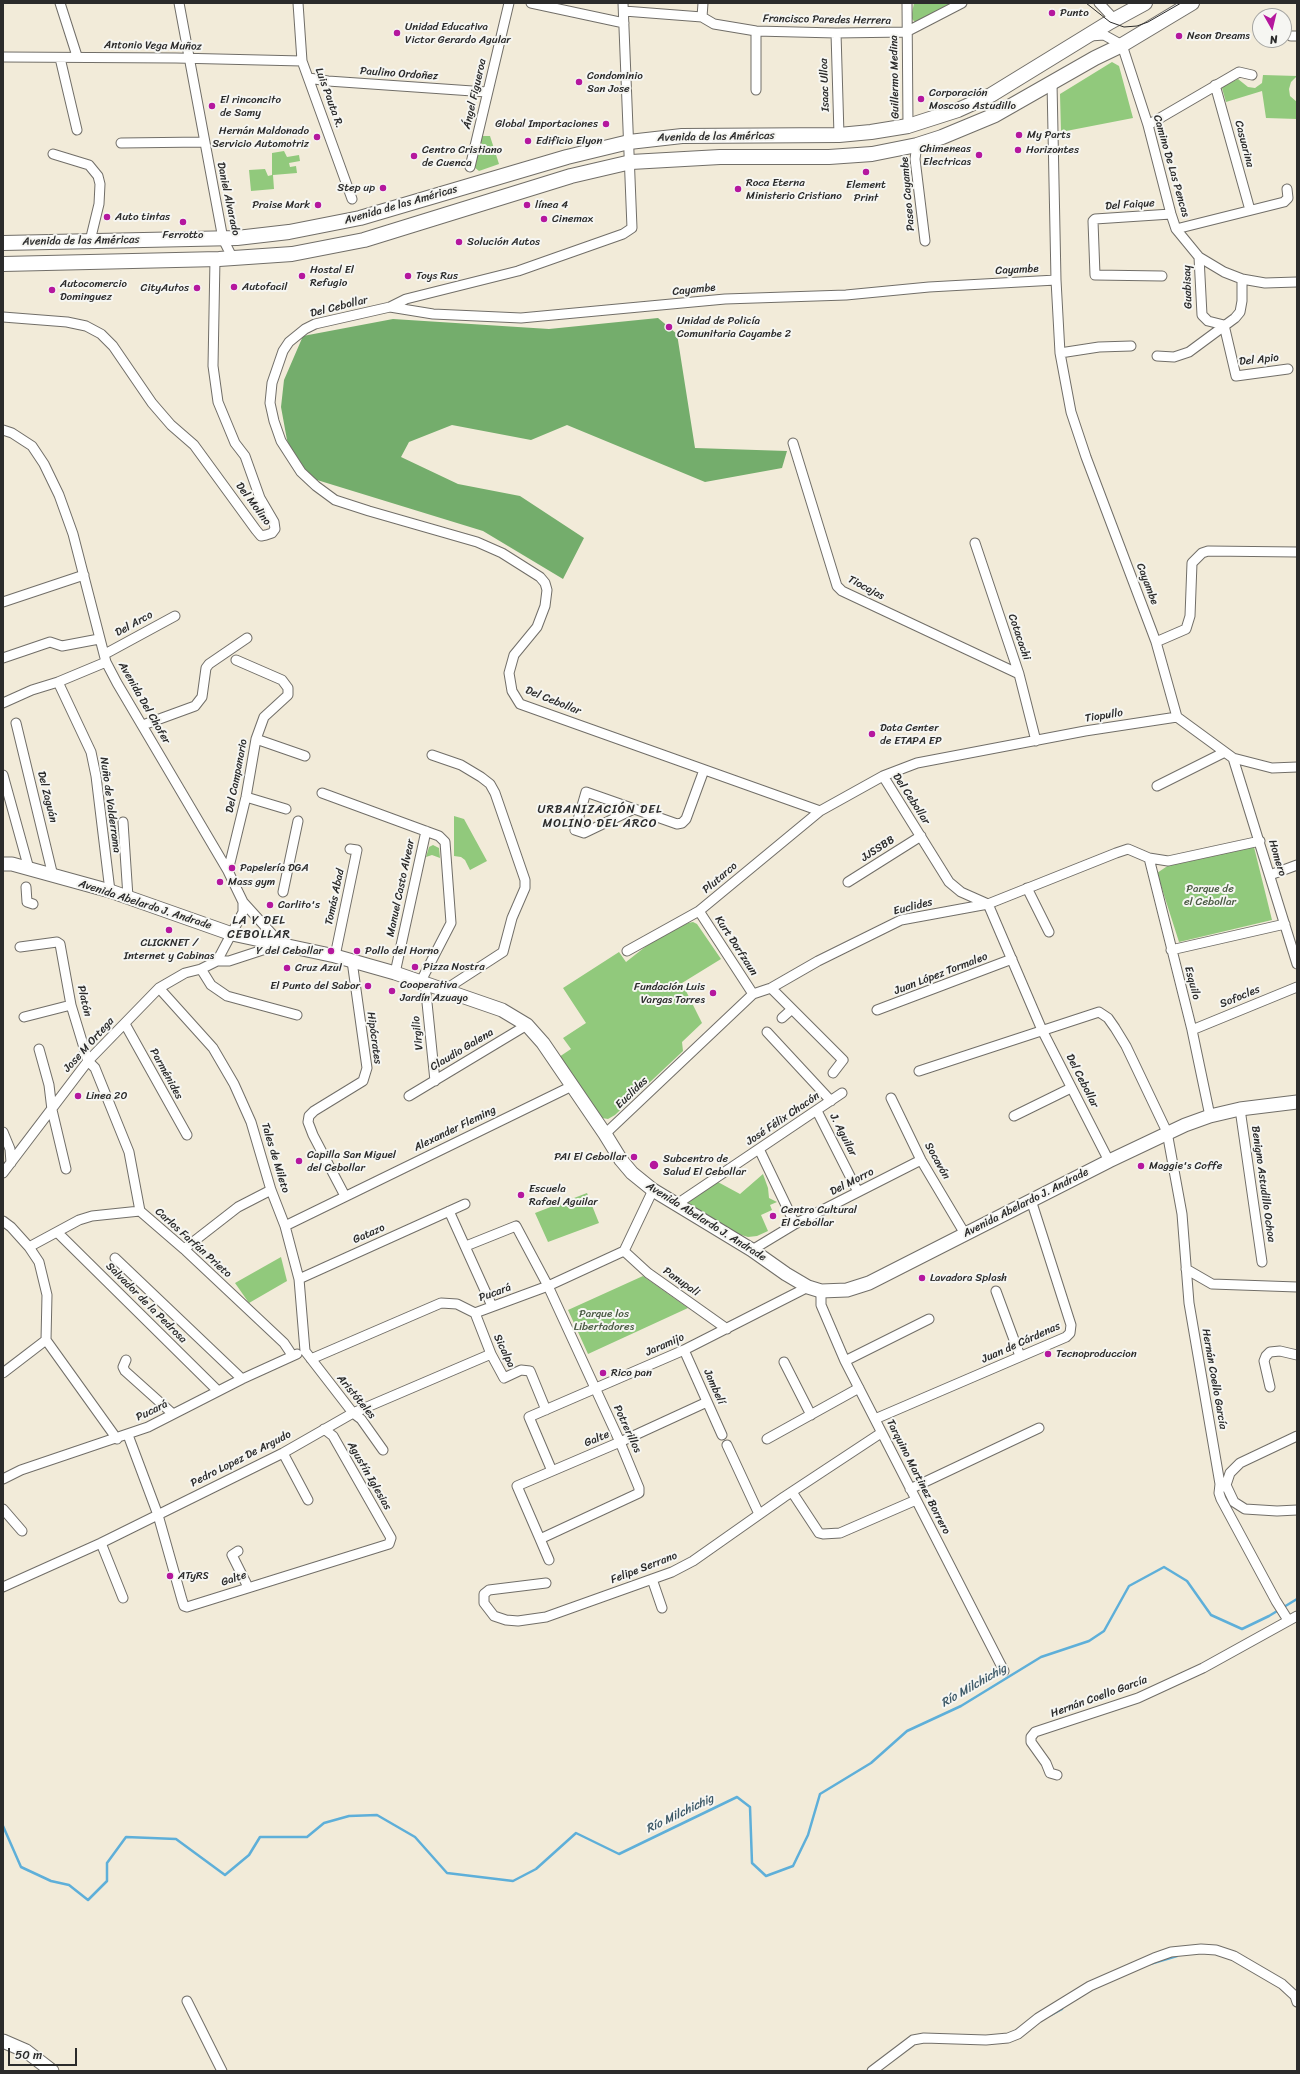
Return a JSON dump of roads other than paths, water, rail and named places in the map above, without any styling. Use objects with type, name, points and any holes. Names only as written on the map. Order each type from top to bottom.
[{"type":"main road","name":"Avenida de las Américas","points":[[3,243],[223,239],[266,235],[322,227],[559,159],[629,142],[670,137],[839,135],[908,126],[958,110],[991,95],[1086,37],[1146,3]]},
{"type":"main road","points":[[1118,43],[1137,26],[1175,3]]},
{"type":"main road","name":"Avenida de las Américas","points":[[3,264],[233,259],[292,254],[364,240],[571,176],[631,162],[720,157],[829,157],[872,154],[916,145],[942,137],[988,118],[1095,58],[1118,43],[1192,3]]},
{"type":"street","points":[[60,3],[77,56]]},
{"type":"street","name":"Daniel Alvarado","points":[[179,3],[188,58],[223,239],[233,259]]},
{"type":"street","name":"Luis Pauta R.","points":[[298,3],[302,61],[310,78],[352,199]]},
{"type":"street","name":"Ángel Figueroa","points":[[470,167],[509,3]]},
{"type":"street","points":[[531,3],[624,23]]},
{"type":"street","points":[[702,17],[703,3]]},
{"type":"street","name":"Guillermo Medina","points":[[907,3],[906,32],[908,126]]},
{"type":"street","points":[[906,32],[962,3]]},
{"type":"street","points":[[1099,3],[1115,20]]},
{"type":"street","points":[[623,7],[631,162]]},
{"type":"street","name":"Francisco Paredes Herrera","points":[[623,7],[702,17],[714,24],[756,31],[836,33],[906,32]]},
{"type":"street","points":[[756,31],[756,90]]},
{"type":"street","name":"Isaac Ulloa","points":[[836,33],[839,135]]},
{"type":"street","points":[[1086,37],[1104,35],[1118,43]]},
{"type":"street","name":"Camino De Las Pencas","points":[[1118,43],[1148,125],[1176,229],[1199,257],[1224,272],[1242,279],[1265,283],[1297,282]]},
{"type":"street","name":"Antonio Vega Muñoz","points":[[3,57],[60,58],[77,56],[302,61]]},
{"type":"street","points":[[60,58],[77,130]]},
{"type":"street","points":[[1148,125],[1239,72],[1252,75]]},
{"type":"street","name":"Paulino Ordoñez","points":[[310,78],[328,81],[487,92]]},
{"type":"street","points":[[1052,82],[1056,280]]},
{"type":"street","name":"Casuarina","points":[[1216,85],[1250,210]]},
{"type":"street","points":[[121,143],[204,142]]},
{"type":"street","name":"Paseo Cayambe","points":[[916,145],[915,159],[925,241]]},
{"type":"street","points":[[53,154],[89,165],[98,176],[100,184],[99,204],[90,241]]},
{"type":"street","name":"Del Cebollar","points":[[631,162],[632,228],[629,232],[518,271],[406,299],[390,307],[315,324],[305,329],[289,342],[277,366],[272,383],[270,403],[274,421],[288,455],[301,472],[316,486],[335,500],[477,542],[502,553],[540,577],[545,583],[547,590],[545,606],[537,627],[514,655],[509,673],[512,691],[520,704],[820,811],[883,776],[952,886],[961,892],[988,904],[1042,1030],[1109,1161]]},
{"type":"street","points":[[1176,229],[1284,202],[1288,198],[1287,189]]},
{"type":"street","name":"Del Faique","points":[[1162,276],[1095,275],[1093,221],[1095,219],[1171,214]]},
{"type":"street","name":"Guabisay","points":[[1199,257],[1202,315],[1208,321],[1224,325]]},
{"type":"street","name":"Del Molino","points":[[3,318],[67,322],[86,326],[102,334],[113,346],[152,403],[171,425],[194,445],[261,536],[269,534],[275,528],[274,522],[260,498],[245,456],[235,443],[218,402],[213,366],[215,259]]},
{"type":"street","points":[[1157,356],[1174,357],[1185,354],[1235,318],[1240,312],[1242,301],[1242,279]]},
{"type":"street","name":"Cayambe","points":[[390,307],[433,314],[521,318],[725,299],[846,295],[929,287],[1056,280],[1060,352],[1071,412],[1086,457],[1156,642],[1176,717]]},
{"type":"street","name":"Del Apio","points":[[1224,325],[1236,376],[1288,368]]},
{"type":"street","points":[[1060,352],[1099,347],[1131,346]]},
{"type":"street","name":"Avenida Del Chofer","points":[[3,430],[12,433],[32,446],[44,464],[69,522],[106,658],[143,726],[228,871],[243,902],[281,944]]},
{"type":"street","name":"Tiocajas","points":[[793,443],[837,586],[842,591],[1019,674]]},
{"type":"street","name":"Cotacachi","points":[[975,542],[1019,674],[1036,741]]},
{"type":"street","points":[[1156,642],[1186,629],[1190,616],[1192,563],[1202,553],[1208,551],[1297,552]]},
{"type":"street","points":[[3,602],[84,575]]},
{"type":"street","name":"Del Arco","points":[[3,703],[32,690],[58,682],[106,658],[175,616]]},
{"type":"street","points":[[143,726],[195,706],[202,697],[206,668],[209,664],[247,638]]},
{"type":"street","points":[[3,658],[50,642],[62,646],[100,639]]},
{"type":"street","name":"Del Campanario","points":[[228,871],[246,797],[256,739],[264,717],[288,695],[288,688],[285,681],[236,660]]},
{"type":"street","name":"Nuño de Valderrama","points":[[58,682],[91,752],[96,776],[110,891]]},
{"type":"street","points":[[1176,717],[1223,753],[1233,758],[1272,768],[1297,767]]},
{"type":"street","name":"Tiopullo","points":[[1036,741],[1085,730],[1176,717]]},
{"type":"street","name":"Del Zaguán","points":[[16,723],[53,876]]},
{"type":"street","points":[[256,739],[305,756]]},
{"type":"street","points":[[883,776],[917,763],[1036,741]]},
{"type":"street","points":[[1157,786],[1223,753]]},
{"type":"street","points":[[432,755],[461,765],[490,784],[496,793],[525,880],[525,888],[512,918],[503,952],[446,989]]},
{"type":"street","name":"Homero","points":[[1233,758],[1297,964]]},
{"type":"street","points":[[634,809],[584,833],[575,830],[586,792],[677,824],[682,823],[686,819],[704,770]]},
{"type":"street","points":[[3,775],[29,869]]},
{"type":"street","points":[[322,793],[440,836],[445,842],[451,918],[449,928],[423,982]]},
{"type":"street","points":[[246,797],[286,809]]},
{"type":"street","name":"Plutarco","points":[[627,951],[699,911],[820,811]]},
{"type":"street","points":[[283,892],[298,821]]},
{"type":"street","points":[[123,822],[128,898]]},
{"type":"street","name":"Manuel Casto Alvear","points":[[395,973],[426,831]]},
{"type":"street","name":"JJSSBB","points":[[848,882],[920,836]]},
{"type":"street","name":"Euclides","points":[[605,1134],[753,994],[771,988],[818,961],[901,920],[988,904],[1128,850],[1149,858],[1168,861],[1260,841]]},
{"type":"street","name":"Tomás Abad","points":[[335,956],[357,850],[350,849]]},
{"type":"street","name":"Esquilo","points":[[1149,858],[1192,1030],[1210,1116]]},
{"type":"street","name":"Avenida Abelardo J. Andrade","points":[[3,864],[29,869],[110,891],[232,934],[335,956],[395,973],[446,989],[502,1010],[527,1025],[543,1043],[605,1134],[620,1160],[632,1173],[652,1190],[752,1250],[808,1287],[821,1291],[847,1290],[869,1283],[1168,1132],[1210,1116],[1297,1102]]},
{"type":"street","points":[[1270,875],[1297,865]]},
{"type":"street","points":[[26,887],[27,902],[33,904]]},
{"type":"street","points":[[1027,888],[1049,932]]},
{"type":"street","points":[[217,961],[243,912],[243,902]]},
{"type":"street","name":"Kurt Dorfzaun","points":[[699,911],[753,994]]},
{"type":"street","points":[[1171,950],[1285,924]]},
{"type":"street","name":"Platón","points":[[20,946],[57,942],[60,944],[71,1005],[88,1061]]},
{"type":"street","name":"Jose M Ortega","points":[[3,1173],[88,1061],[159,988],[178,976],[201,969],[217,961],[229,961],[281,944]]},
{"type":"street","name":"Juan López Tormaleo","points":[[878,1010],[1012,960]]},
{"type":"street","name":"Hipócrates","points":[[345,1196],[313,1135],[308,1122],[309,1116],[314,1111],[363,1081],[368,1068],[352,961]]},
{"type":"street","points":[[201,969],[211,985],[227,996],[298,1015]]},
{"type":"street","name":"Virgilio","points":[[423,982],[435,1081]]},
{"type":"street","name":"Sofocles","points":[[1192,1030],[1297,987]]},
{"type":"street","name":"Tales de Mileto","points":[[159,988],[213,1048],[234,1084],[251,1122],[271,1190],[285,1226],[299,1279],[305,1351]]},
{"type":"street","points":[[771,988],[843,1060],[833,1073]]},
{"type":"street","points":[[24,1017],[71,1005]]},
{"type":"street","points":[[782,1018],[792,1009]]},
{"type":"street","name":"Hernán Coello García","points":[[1042,1030],[1099,1012],[1108,1018],[1126,1046],[1168,1132],[1182,1214],[1188,1303],[1223,1484],[1219,1493],[1276,1602],[1290,1616],[1203,1668],[1138,1698],[1035,1732],[1031,1737],[1031,1742],[1054,1774]]},
{"type":"street","name":"Parménides","points":[[125,1024],[187,1135]]},
{"type":"street","name":"Claudio Galena","points":[[409,1096],[527,1025]]},
{"type":"street","points":[[920,1071],[1042,1030]]},
{"type":"street","points":[[767,1032],[831,1101]]},
{"type":"street","points":[[39,1049],[49,1085],[52,1110],[66,1169]]},
{"type":"street","name":"Carlos Farfán Prieto","points":[[88,1061],[95,1068],[129,1152],[140,1211],[184,1249],[284,1343],[292,1355]]},
{"type":"street","name":"Alexander Fleming","points":[[285,1226],[572,1086]]},
{"type":"street","points":[[1014,1116],[1071,1088]]},
{"type":"street","name":"José Félix Chacón","points":[[677,1204],[842,1093]]},
{"type":"street","name":"Socavón","points":[[891,1098],[921,1160],[965,1234]]},
{"type":"street","name":"Benigno Astudillo Ochoa","points":[[1240,1110],[1262,1262]]},
{"type":"street","name":"J. Aguilar","points":[[817,1111],[858,1192]]},
{"type":"street","points":[[3,1132],[10,1149],[10,1163]]},
{"type":"street","points":[[759,1149],[795,1224]]},
{"type":"street","name":"Del Morro","points":[[752,1250],[795,1224],[921,1160]]},
{"type":"street","points":[[184,1249],[238,1207],[271,1190]]},
{"type":"street","points":[[624,1252],[652,1190]]},
{"type":"street","name":"Juan de Cárdenas","points":[[875,1419],[1066,1337],[1070,1333],[1071,1325],[1048,1260],[1031,1200]]},
{"type":"street","name":"Gatazo","points":[[299,1279],[465,1204]]},
{"type":"street","points":[[29,1246],[79,1220],[92,1216],[140,1211]]},
{"type":"street","points":[[449,1211],[492,1306]]},
{"type":"street","points":[[3,1221],[11,1227],[29,1246],[39,1262],[47,1295],[46,1340],[117,1439]]},
{"type":"street","name":"Potrerillos","points":[[466,1246],[516,1226],[548,1286],[638,1483],[639,1493],[540,1539]]},
{"type":"street","name":"Salvador de la Pedrosa","points":[[57,1232],[218,1391]]},
{"type":"street","name":"Pucará","points":[[311,1359],[441,1303],[457,1304],[475,1313],[548,1286],[624,1252]]},
{"type":"street","name":"Panupali","points":[[624,1252],[648,1273],[727,1329]]},
{"type":"street","points":[[115,1258],[242,1379]]},
{"type":"street","points":[[1186,1270],[1212,1284],[1297,1288]]},
{"type":"street","name":"Jaramijo","points":[[552,1471],[529,1417],[684,1350],[808,1287]]},
{"type":"street","name":"Tarquino Martinez Borrero","points":[[821,1291],[821,1305],[845,1361],[1004,1671]]},
{"type":"street","points":[[996,1291],[1020,1356]]},
{"type":"street","name":"Sicalpa","points":[[475,1313],[491,1354],[504,1378],[521,1370],[530,1371],[546,1410]]},
{"type":"street","points":[[845,1361],[929,1319]]},
{"type":"street","points":[[3,1373],[46,1340]]},
{"type":"street","name":"Jambelí","points":[[684,1350],[722,1435]]},
{"type":"street","points":[[305,1351],[311,1359]]},
{"type":"street","name":"Pucará","points":[[3,1479],[21,1470],[128,1436],[242,1379],[292,1355],[305,1351]]},
{"type":"street","points":[[1270,1387],[1264,1361],[1266,1356],[1270,1352],[1280,1351],[1297,1355]]},
{"type":"street","name":"Pedro Lopez De Argudo","points":[[3,1587],[101,1543],[283,1453],[353,1413],[491,1354]]},
{"type":"street","name":"Aristóteles","points":[[311,1359],[353,1413],[361,1419],[383,1450]]},
{"type":"street","points":[[126,1360],[123,1367],[125,1371],[172,1414]]},
{"type":"street","points":[[784,1362],[811,1415]]},
{"type":"street","points":[[766,1439],[859,1388]]},
{"type":"street","name":"Galte","points":[[540,1539],[517,1486],[620,1442],[707,1402]]},
{"type":"street","points":[[910,1489],[1039,1428]]},
{"type":"street","name":"Agustín Iglesias","points":[[324,1429],[333,1436],[391,1538]]},
{"type":"street","name":"Felipe Serrano","points":[[546,1584],[489,1590],[484,1594],[484,1603],[494,1616],[506,1620],[518,1621],[546,1617],[672,1572],[693,1561],[759,1514],[881,1433]]},
{"type":"street","name":"Galte","points":[[128,1436],[158,1515],[184,1606],[189,1606],[381,1548],[389,1544],[391,1538]]},
{"type":"street","points":[[1297,1436],[1240,1463],[1230,1473],[1223,1484],[1234,1502],[1245,1509],[1277,1511],[1297,1510]]},
{"type":"street","points":[[728,1445],[759,1514]]},
{"type":"street","points":[[283,1453],[308,1500]]},
{"type":"street","points":[[792,1492],[819,1533],[823,1534],[840,1533],[916,1500]]},
{"type":"street","points":[[3,1508],[22,1531]]},
{"type":"street","points":[[540,1539],[549,1560]]},
{"type":"street","points":[[101,1543],[123,1598]]},
{"type":"street","points":[[238,1551],[232,1556],[248,1587]]},
{"type":"street","points":[[652,1579],[662,1608]]},
{"type":"street","points":[[872,2071],[913,2040],[924,2038],[986,2040],[1008,2038],[1018,2034],[1038,2018],[1090,1986],[1171,1952],[1201,1949],[1216,1950],[1234,1956],[1282,1984],[1295,1996],[1297,2002]]},
{"type":"street","points":[[187,2001],[222,2071]]},
{"type":"street","points":[[3,2041],[26,2051],[52,2071]]},
{"type":"waterway","name":"Río Milchichig","points":[[3,1826],[21,1867],[51,1881],[69,1885],[88,1900],[107,1881],[107,1863],[126,1837],[176,1839],[225,1875],[249,1855],[260,1837],[307,1837],[324,1823],[349,1816],[377,1815],[415,1837],[447,1873],[513,1881],[536,1869],[576,1833],[619,1854],[737,1797],[750,1807],[752,1863],[766,1876],[793,1866],[808,1835],[820,1794],[871,1763],[907,1731],[961,1706],[1041,1657],[1089,1641],[1104,1631],[1129,1586],[1164,1567],[1187,1581],[1211,1615],[1242,1629],[1269,1616],[1297,1599]]},
{"type":"waterway","points":[[1150,1964],[1177,1956]]},
{"type":"waterway","points":[[1051,2015],[1062,2009]]},
{"type":"tram line","points":[[1086,3],[1110,22],[1124,27],[1137,26],[1148,22],[1181,3]]},
{"type":"place","name":"Punto","points":[[1052,13]]},
{"type":"place","name":"Unidad Educativa Victor Gerardo Agular","points":[[397,33]]},
{"type":"place","name":"Neon Dreams","points":[[1179,36]]},
{"type":"place","name":"Condominio San Jose","points":[[579,82]]},
{"type":"place","name":"Corporación Moscoso Astudillo","points":[[921,99]]},
{"type":"place","name":"El rinconcito de Samy","points":[[212,106]]},
{"type":"place","name":"Global Importaciones","points":[[606,124]]},
{"type":"place","name":"My Parts","points":[[1019,135]]},
{"type":"place","name":"Hernán Maldonado Servicio Automotriz","points":[[317,137]]},
{"type":"place","name":"Edificio Elyon","points":[[528,141]]},
{"type":"place","name":"Horizontes","points":[[1018,150]]},
{"type":"place","name":"Chimeneas Electricas","points":[[979,155]]},
{"type":"place","name":"Centro Cristiano de Cuenca","points":[[414,156]]},
{"type":"place","name":"Element Print","points":[[866,172]]},
{"type":"place","name":"Step up","points":[[383,188]]},
{"type":"place","name":"Roca Eterna Ministerio Cristiano","points":[[738,189]]},
{"type":"place","name":"Praise Mark","points":[[318,205]]},
{"type":"place","name":"línea 4","points":[[527,205]]},
{"type":"place","name":"Auto tintas","points":[[107,217]]},
{"type":"place","name":"Cinemax","points":[[544,219]]},
{"type":"place","name":"Ferrotto","points":[[183,222]]},
{"type":"place","name":"Solución Autos","points":[[459,242]]},
{"type":"place","name":"Hostal El Refugio","points":[[302,276]]},
{"type":"place","name":"Toys Rus","points":[[408,276]]},
{"type":"place","name":"Autofacil","points":[[234,287]]},
{"type":"place","name":"CityAutos","points":[[197,288]]},
{"type":"place","name":"Autocomercio Dominguez","points":[[52,290]]},
{"type":"place","name":"Unidad de Policía Comunitaria Cayambe 2","points":[[669,327]]},
{"type":"place","name":"Data Center de ETAPA EP","points":[[872,734]]},
{"type":"place","name":"Papelería DGA","points":[[232,868]]},
{"type":"place","name":"Mass gym","points":[[220,882]]},
{"type":"place","name":"Carlito's","points":[[270,905]]},
{"type":"place","name":"CLICKNET / Internet y Cabinas","points":[[169,930]]},
{"type":"place","name":"Y del Cebollar","points":[[331,951]]},
{"type":"place","name":"Pollo del Horno","points":[[357,951]]},
{"type":"place","name":"Pizza Nostra","points":[[415,967]]},
{"type":"place","name":"Cruz Azul","points":[[287,968]]},
{"type":"place","name":"El Punto del Sabor","points":[[368,986]]},
{"type":"place","name":"Cooperativa Jardín Azuayo","points":[[392,991]]},
{"type":"place","name":"Fundación Luis Vargas Torres","points":[[713,993]]},
{"type":"place","name":"Linea 20","points":[[78,1096]]},
{"type":"place","name":"PAI El Cebollar","points":[[634,1157]]},
{"type":"place","name":"Capilla San Miguel del Cebollar","points":[[299,1161]]},
{"type":"place","name":"Subcentro de Salud El Cebollar","points":[[654,1165]]},
{"type":"place","name":"Maggie's Coffe","points":[[1141,1166]]},
{"type":"place","name":"Escuela Rafael Aguilar","points":[[521,1195]]},
{"type":"place","name":"Centro Cultural El Cebollar","points":[[773,1216]]},
{"type":"place","name":"Lavadora Splash","points":[[922,1278]]},
{"type":"place","name":"Tecnoproduccion","points":[[1048,1354]]},
{"type":"place","name":"Rico pan","points":[[603,1373]]},
{"type":"place","name":"ATyRS","points":[[170,1576]]},
{"type":"district","name":"URBANIZACIÓN DEL MOLINO DEL ARCO","points":[[600,817]]},
{"type":"district","name":"LA Y DEL CEBOLLAR","points":[[259,928]]},
{"type":"park label","name":"Parque de el Cebollar","points":[[1210,895]]},
{"type":"park label","name":"Parque los Libertadores","points":[[604,1320]]}]
